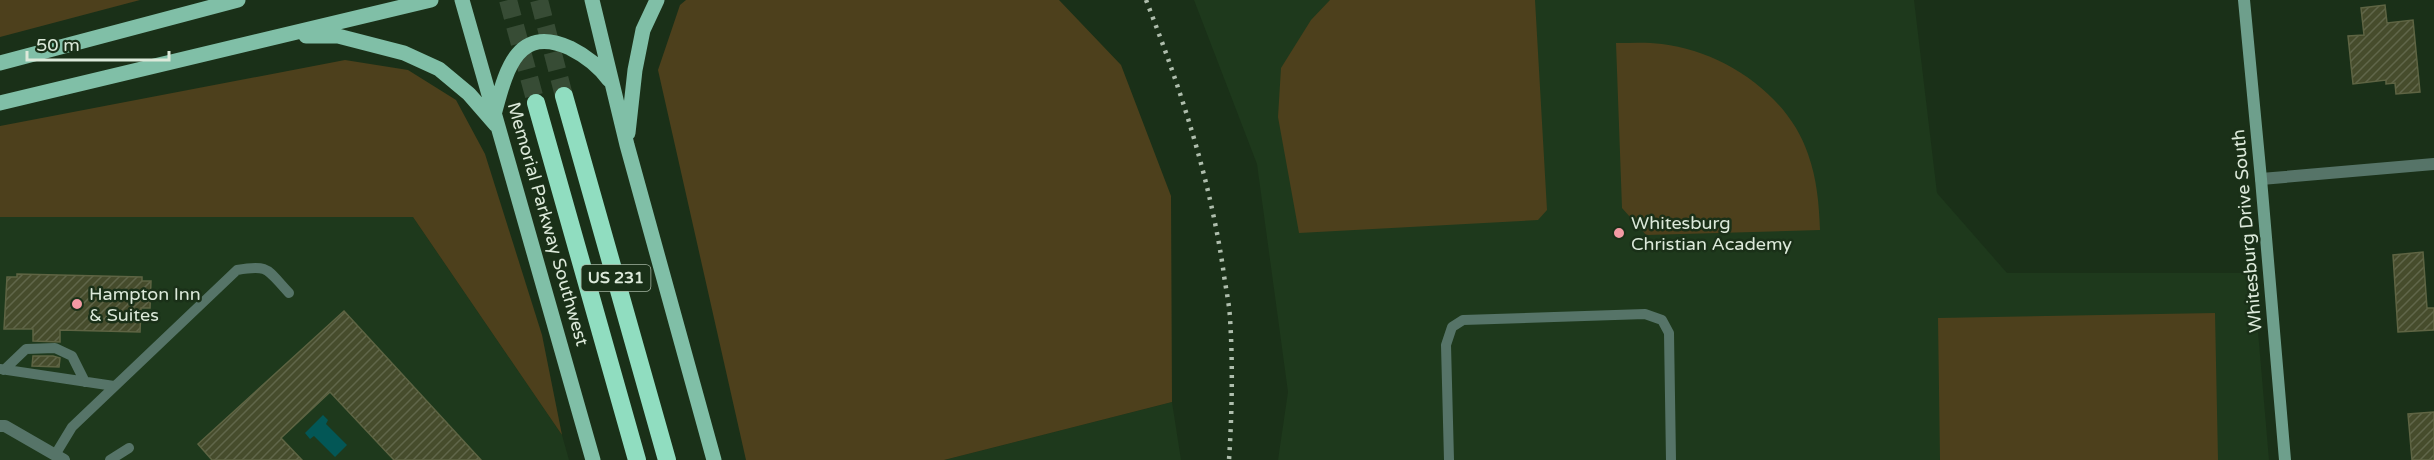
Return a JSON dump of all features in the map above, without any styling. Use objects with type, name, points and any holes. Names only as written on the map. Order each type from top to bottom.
[{"type":"highway","name":"US 231","points":[[564,96],[667,460]]},
{"type":"highway","name":"Memorial Parkway Southwest","points":[[536,103],[637,460]]},
{"type":"main road","points":[[0,63],[238,0]]},
{"type":"main road","points":[[0,103],[431,0]]},
{"type":"main road","name":"Memorial Parkway Southwest","points":[[462,0],[592,460]]},
{"type":"main road","points":[[592,0],[627,145],[714,460]]},
{"type":"main road","points":[[627,145],[635,70],[643,30],[657,0]]},
{"type":"main road","name":"Whitesburg Drive South","points":[[2244,0],[2285,460]]},
{"type":"main road","points":[[279,36],[338,36],[404,53],[439,69],[470,94],[500,129]]},
{"type":"main road","points":[[495,113],[504,77],[515,57],[526,45],[540,40],[561,44],[580,53],[601,69],[612,85]]},
{"type":"street","points":[[2261,179],[2434,164]]},
{"type":"street","points":[[0,426],[5,426],[60,457]]},
{"type":"lane","points":[[60,457],[72,427],[237,270],[258,266],[268,270],[289,293]]},
{"type":"lane","points":[[1449,460],[1446,345],[1452,327],[1463,320],[1645,314],[1662,320],[1669,333],[1671,460]]},
{"type":"lane","points":[[2,369],[26,349],[55,348],[72,356],[85,382]]},
{"type":"lane","points":[[2,369],[114,386]]},
{"type":"lane","points":[[110,460],[129,448]]},
{"type":"shaded area","points":[[0,0],[140,0],[0,37]]},
{"type":"shaded area","points":[[686,0],[1059,0],[1121,65],[1171,196],[1172,402],[944,460],[746,460],[658,70],[680,5]]},
{"type":"shaded area","name":"Whitesburg Christian Academy","points":[[1194,0],[1914,0],[1937,193],[2007,273],[2253,273],[2269,460],[1278,460],[1288,392],[1257,164]]},
{"type":"shaded area","points":[[1330,0],[1535,0],[1547,210],[1538,220],[1299,233],[1278,117],[1281,68],[1311,20]]},
{"type":"shaded area","points":[[1616,43],[1662,44],[1685,48],[1729,66],[1750,79],[1769,95],[1785,112],[1808,154],[1817,192],[1820,230],[1646,235],[1622,208]]},
{"type":"shaded area","points":[[345,60],[408,70],[456,100],[485,154],[542,335],[562,435],[413,217],[0,217],[0,126]]},
{"type":"shaded area","points":[[0,217],[413,217],[562,435],[569,460],[0,460]]},
{"type":"shaded area","points":[[2215,313],[2218,460],[1940,460],[1938,318]]},
{"type":"shaded area","points":[[1172,402],[1181,460],[944,460]]},
{"type":"water","points":[[323,415],[328,420],[326,424],[347,445],[335,457],[314,436],[310,439],[305,433]]},
{"type":"building","points":[[2385,5],[2387,23],[2413,20],[2420,92],[2396,94],[2395,83],[2386,84],[2386,80],[2353,84],[2348,36],[2364,35],[2361,8]]},
{"type":"building","points":[[2423,252],[2427,308],[2434,308],[2434,330],[2398,332],[2393,255]]},
{"type":"building","name":"Hampton Inn & Suites","points":[[17,274],[142,277],[142,281],[151,281],[150,308],[141,308],[140,332],[60,330],[60,342],[33,341],[33,329],[4,329],[7,277],[17,277]]},
{"type":"building","points":[[344,311],[481,460],[394,460],[330,392],[281,438],[302,460],[212,460],[198,444]]},
{"type":"building","points":[[33,356],[60,358],[59,367],[32,366]]},
{"type":"building","points":[[2434,412],[2434,460],[2412,460],[2408,414]]},
{"type":"tunnel","points":[[508,0],[536,103]]},
{"type":"tunnel","points":[[539,0],[564,96]]},
{"type":"railway","points":[[1146,0],[1192,132],[1217,233],[1229,305],[1231,336],[1232,389],[1229,460]]},
{"type":"place","name":"Whitesburg Christian Academy","points":[[1619,233]]},
{"type":"place","name":"Hampton Inn & Suites","points":[[77,304]]}]
